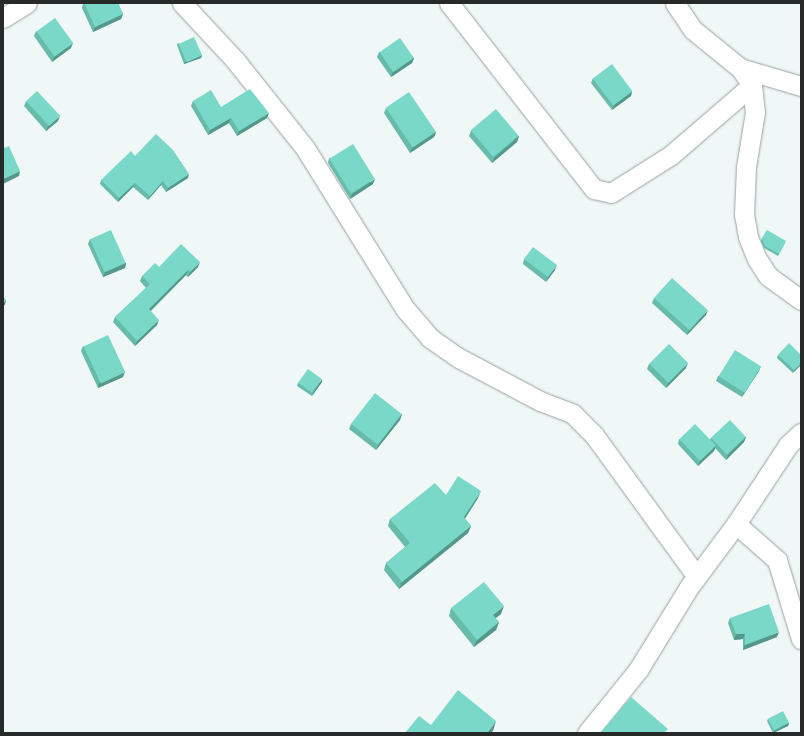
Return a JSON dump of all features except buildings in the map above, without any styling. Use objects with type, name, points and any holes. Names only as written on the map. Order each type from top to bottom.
[{"type":"street","points":[[3,18],[27,3]]},
{"type":"street","points":[[182,3],[235,60],[305,148],[406,310],[430,338],[459,358],[540,401],[572,413],[594,435],[696,577]]},
{"type":"street","points":[[448,3],[594,189],[602,192],[611,193],[671,155],[752,85]]},
{"type":"street","points":[[675,3],[693,30],[740,68],[752,85],[755,112],[746,167],[744,214],[748,237],[757,259],[768,276],[801,300]]},
{"type":"street","points":[[740,68],[801,86]]},
{"type":"street","points":[[587,733],[638,670],[696,577],[736,524],[788,445],[801,433]]},
{"type":"street","points":[[736,524],[777,560],[801,639]]}]
